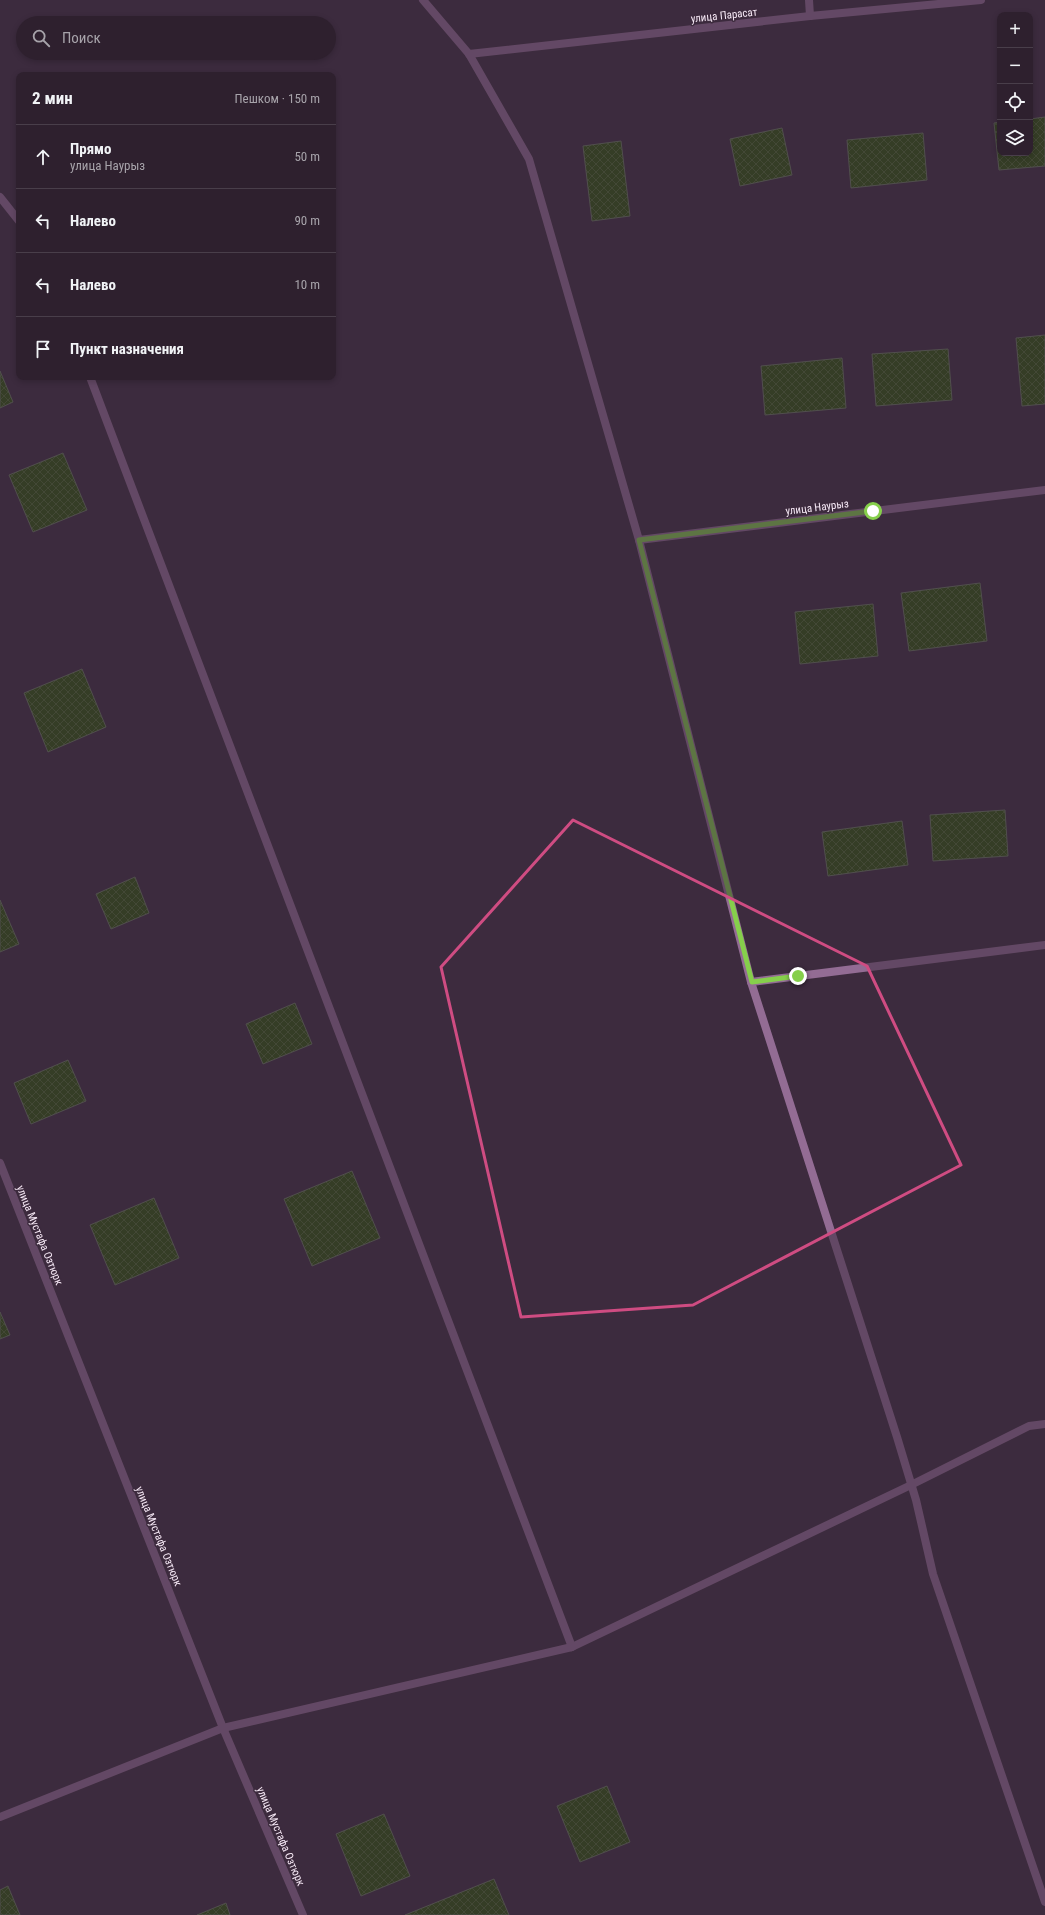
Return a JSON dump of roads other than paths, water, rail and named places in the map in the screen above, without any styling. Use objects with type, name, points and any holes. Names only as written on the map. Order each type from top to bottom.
[{"type":"street","points":[[423,0],[469,54],[529,159],[639,540],[752,982],[911,1485],[933,1574],[1044,1900]]},
{"type":"street","points":[[809,0],[810,16]]},
{"type":"street","name":"улица Парасат","points":[[469,54],[810,16],[981,0]]},
{"type":"street","points":[[0,197],[16,217]]},
{"type":"street","points":[[91,380],[572,1647]]},
{"type":"street","name":"улица Наурыз","points":[[639,540],[1045,490]]},
{"type":"street","points":[[752,982],[1045,945]]},
{"type":"street","name":"улица Мустафа Озтюрк","points":[[0,1163],[223,1728],[303,1915]]},
{"type":"street","points":[[0,1817],[223,1728],[572,1647],[911,1485],[1029,1426],[1045,1424]]}]
